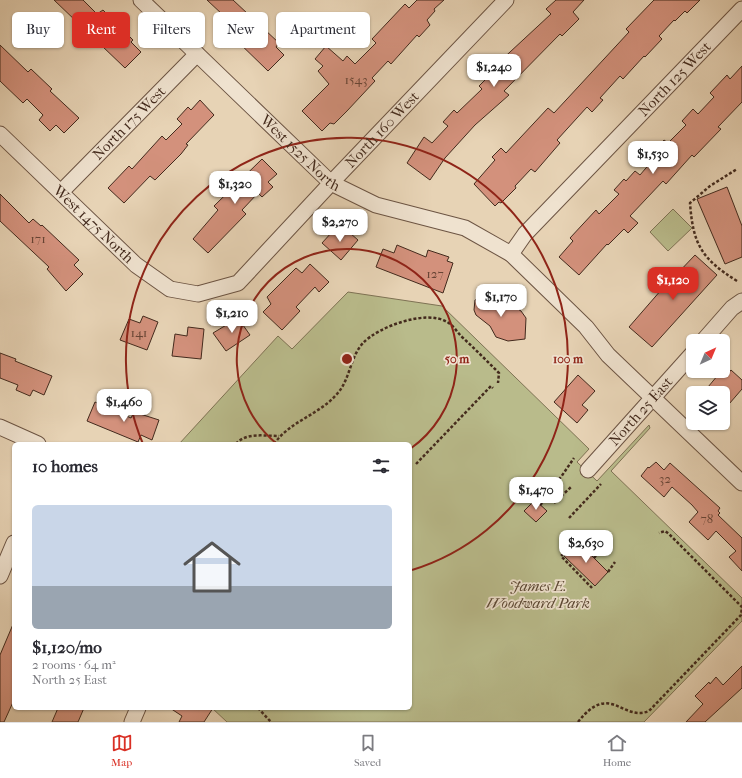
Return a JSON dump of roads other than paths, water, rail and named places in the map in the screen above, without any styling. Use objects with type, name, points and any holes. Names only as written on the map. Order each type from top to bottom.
[{"type":"street","name":"West 1525 North","points":[[141,0],[331,183],[376,205],[465,228],[511,254],[586,326],[608,355],[652,399],[742,483]]},
{"type":"street","name":"North 160 West","points":[[198,294],[238,283],[331,183],[506,0]]},
{"type":"street","name":"North 125 West","points":[[511,254],[525,234],[742,9]]},
{"type":"street","name":"North 175 West","points":[[61,192],[197,54]]},
{"type":"street","name":"West 1475 North","points":[[0,134],[142,269],[170,289],[198,294]]},
{"type":"street","points":[[709,334],[732,308],[742,301]]},
{"type":"street","name":"North 25 East","points":[[588,470],[686,361]]},
{"type":"street","points":[[0,427],[34,442]]},
{"type":"street","points":[[0,576],[12,548]]},
{"type":"street","points":[[132,722],[137,710]]},
{"type":"park label","name":"James E. Woodward Park","points":[[538,594]]}]
